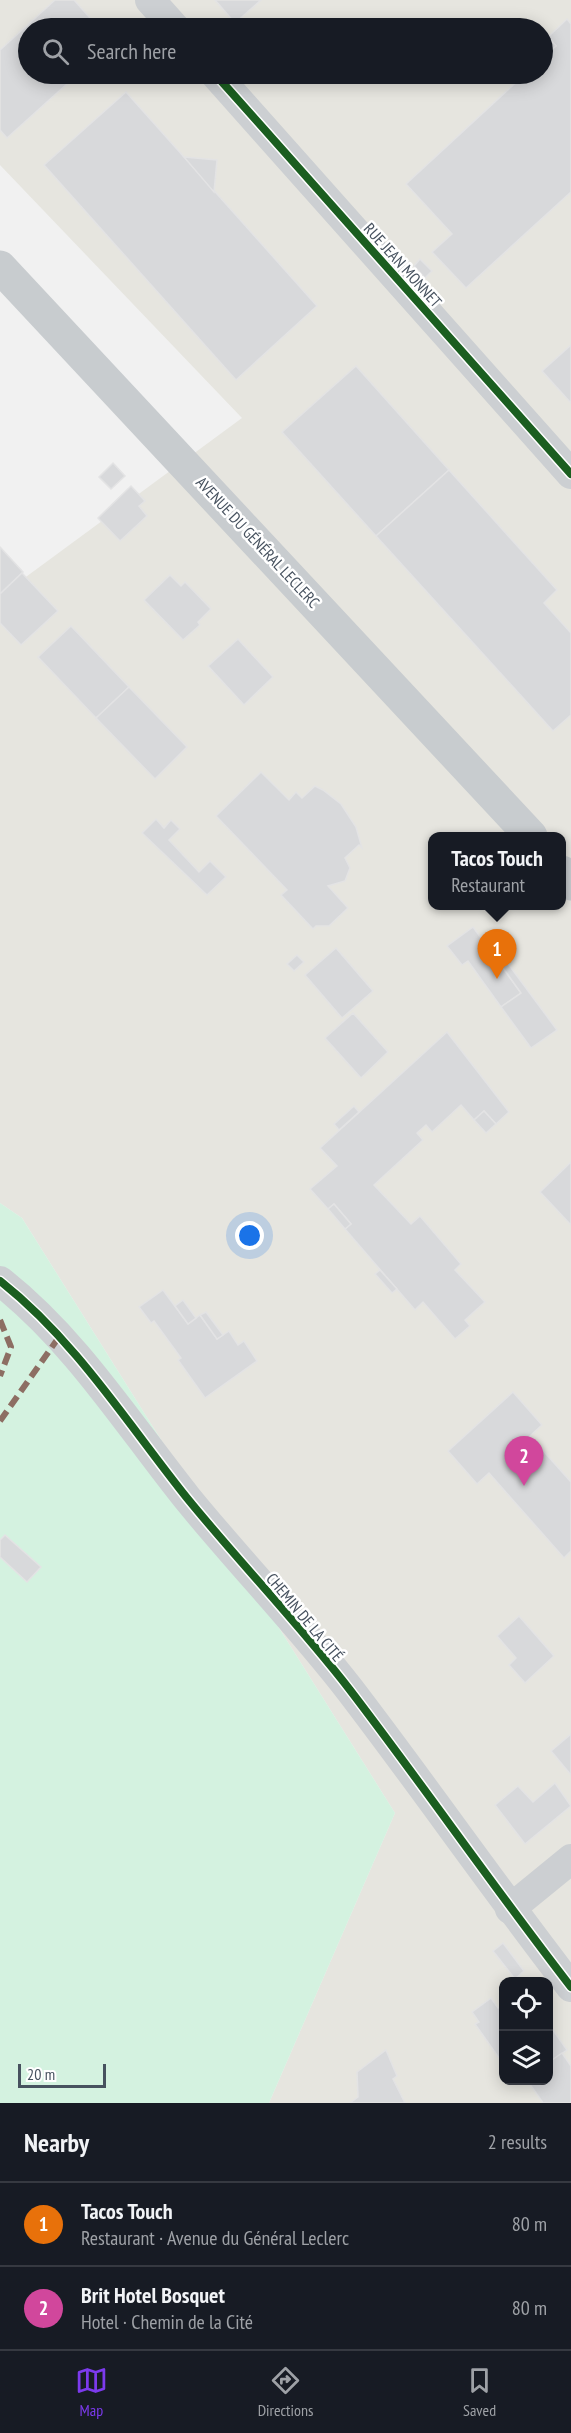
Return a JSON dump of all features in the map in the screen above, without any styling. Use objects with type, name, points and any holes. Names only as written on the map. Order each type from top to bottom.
[{"type":"main road","name":"AVENUE DU GÉNÉRAL LECLERC","points":[[0,267],[527,830]]},
{"type":"street","points":[[150,0],[167,18]]},
{"type":"street","name":"RUE JEAN MONNET","points":[[224,84],[571,474]]},
{"type":"street","name":"CHEMIN DE LA CITÉ","points":[[0,1281],[20,1296],[88,1368],[187,1498],[349,1689],[510,1909],[571,1987]]},
{"type":"street","points":[[510,1909],[571,1858]]},
{"type":"shaded area","points":[[0,0],[571,0],[571,2103],[269,2103],[395,1813],[22,1218],[0,1203],[0,596],[242,418],[0,165]]},
{"type":"green space","points":[[0,1203],[22,1218],[395,1813],[269,2103],[0,2103]]},
{"type":"building","points":[[55,0],[74,0],[90,18],[35,18]]},
{"type":"building","points":[[215,0],[261,0],[241,18],[231,18]]},
{"type":"building","points":[[567,19],[571,24],[571,192],[466,288],[432,252],[452,234],[406,184],[514,84],[553,84],[553,48],[556,46],[553,43],[553,32]]},
{"type":"building","points":[[18,34],[18,84],[67,84],[7,138],[0,130],[0,50]]},
{"type":"building","points":[[126,92],[317,306],[236,380],[44,165]]},
{"type":"building","points":[[184,157],[217,160],[214,192]]},
{"type":"building","points":[[420,259],[432,271],[425,278],[414,266]]},
{"type":"building","points":[[571,345],[571,403],[542,371]]},
{"type":"building","points":[[356,366],[449,470],[376,536],[282,432]]},
{"type":"building","points":[[113,463],[125,476],[111,489],[99,477]]},
{"type":"building","points":[[449,470],[557,590],[544,603],[571,633],[571,715],[553,731],[376,536]]},
{"type":"building","points":[[131,486],[145,501],[139,506],[147,516],[120,541],[98,518]]},
{"type":"building","points":[[0,547],[23,572],[0,594]]},
{"type":"building","points":[[22,573],[58,611],[21,645],[0,623],[0,594]]},
{"type":"building","points":[[170,575],[181,586],[185,582],[211,609],[198,622],[200,625],[183,640],[144,600]]},
{"type":"building","points":[[71,626],[129,687],[96,718],[38,657]]},
{"type":"building","points":[[238,639],[273,677],[244,705],[208,666]]},
{"type":"building","points":[[129,687],[187,747],[155,779],[96,718]]},
{"type":"building","points":[[261,772],[289,800],[296,792],[302,798],[315,786],[323,790],[341,804],[356,827],[362,848],[359,845],[345,858],[350,868],[345,881],[328,886],[348,908],[329,926],[316,926],[313,929],[281,895],[287,890],[216,816]]},
{"type":"building","points":[[156,819],[164,828],[171,820],[180,829],[169,840],[199,872],[210,861],[226,877],[207,895],[142,833]]},
{"type":"building","points":[[473,927],[521,993],[501,1007],[468,961],[462,965],[447,946]]},
{"type":"building","points":[[336,948],[373,991],[342,1018],[305,975]]},
{"type":"building","points":[[297,955],[304,962],[294,971],[287,964]]},
{"type":"building","points":[[506,961],[557,1030],[531,1048],[501,1007],[521,993],[501,965]]},
{"type":"building","points":[[353,1013],[388,1052],[361,1078],[325,1038]]},
{"type":"building","points":[[447,1032],[509,1112],[496,1124],[484,1111],[474,1120],[461,1105],[432,1132],[426,1125],[417,1133],[423,1140],[374,1185],[411,1224],[420,1216],[461,1264],[455,1270],[485,1302],[465,1320],[470,1326],[455,1339],[423,1302],[415,1310],[345,1229],[351,1224],[334,1204],[328,1209],[310,1189],[337,1166],[320,1148]]},
{"type":"building","points":[[354,1106],[359,1112],[339,1130],[334,1124]]},
{"type":"building","points":[[484,1111],[496,1124],[486,1133],[474,1120]]},
{"type":"building","points":[[571,1162],[571,1225],[540,1192]]},
{"type":"building","points":[[334,1204],[351,1224],[345,1229],[328,1209]]},
{"type":"building","points":[[380,1270],[397,1289],[392,1293],[375,1274]]},
{"type":"building","points":[[163,1290],[188,1324],[200,1315],[217,1339],[229,1331],[238,1345],[244,1341],[257,1361],[205,1398],[178,1360],[181,1358],[154,1321],[151,1323],[139,1307]]},
{"type":"building","points":[[183,1300],[196,1318],[188,1324],[175,1306]]},
{"type":"building","points":[[206,1312],[223,1335],[217,1339],[200,1315]]},
{"type":"building","points":[[513,1392],[542,1425],[530,1436],[571,1482],[571,1551],[564,1558],[489,1473],[477,1484],[448,1451]]},
{"type":"building","points":[[5,1535],[41,1567],[27,1582],[0,1557],[0,1540]]},
{"type":"building","points":[[519,1616],[554,1656],[525,1683],[509,1665],[516,1658],[497,1636]]},
{"type":"building","points":[[571,1734],[571,1775],[551,1751]]},
{"type":"building","points":[[555,1783],[571,1806],[525,1844],[495,1805],[518,1786],[533,1802]]},
{"type":"building","points":[[503,1943],[524,1971],[517,1977],[513,1977],[493,1951]]},
{"type":"building","points":[[491,1998],[499,2007],[499,2058],[475,2024],[479,2022],[472,2012]]},
{"type":"building","points":[[553,2030],[567,2050],[553,2060]]},
{"type":"building","points":[[386,2050],[397,2076],[393,2079],[405,2103],[350,2103],[358,2097],[357,2072]]},
{"type":"building","points":[[562,2053],[571,2066],[571,2103],[543,2103],[530,2085],[553,2085],[553,2059]]},
{"type":"marked path","points":[[0,1320],[11,1347],[0,1376]]},
{"type":"marked path","points":[[0,1421],[59,1337]]},
{"type":"cycle path","points":[[224,84],[571,474]]},
{"type":"cycle path","points":[[0,1281],[27,1304],[77,1356],[187,1498],[331,1665],[571,1987]]},
{"type":"place","name":"Tacos Touch","points":[[497,979]]},
{"type":"place","name":"Brit Hotel Bosquet","points":[[524,1486]]}]
